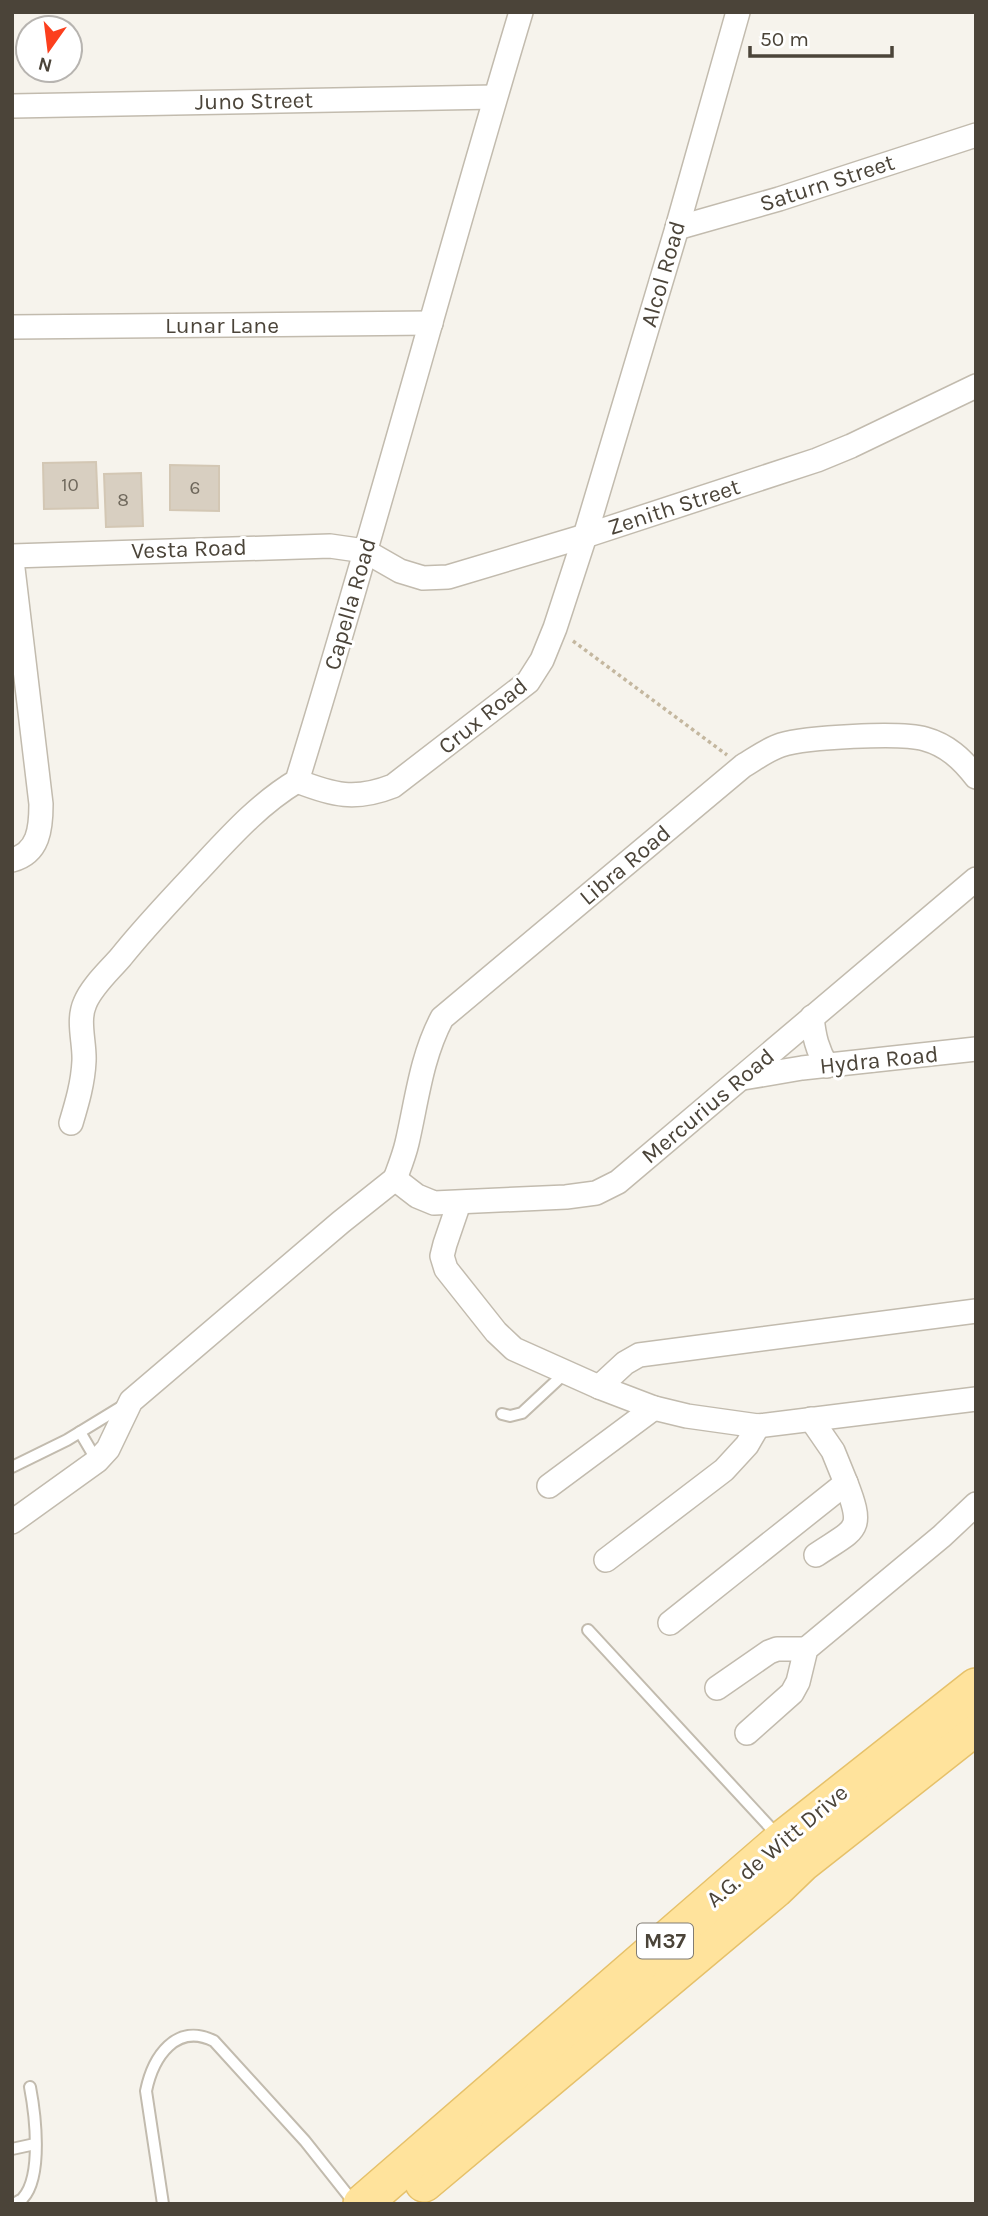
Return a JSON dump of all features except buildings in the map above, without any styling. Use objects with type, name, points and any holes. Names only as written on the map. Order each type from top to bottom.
[{"type":"main road","name":"A.G. de Witt Drive","points":[[362,2204],[775,1889],[792,1851],[976,1687]]},
{"type":"main road","name":"A.G. de Witt Drive","points":[[792,1851],[976,1726]]},
{"type":"main road","name":"A.G. de Witt Drive","points":[[399,2204],[521,2084]]},
{"type":"street","name":"Capella Road","points":[[297,781],[351,607],[521,12]]},
{"type":"street","name":"Alcol Road","points":[[585,536],[738,12]]},
{"type":"street","name":"Juno Street","points":[[12,106],[495,97]]},
{"type":"street","name":"Saturn Street","points":[[677,228],[779,199],[976,135]]},
{"type":"street","name":"Lunar Lane","points":[[12,327],[431,323]]},
{"type":"street","name":"Zenith Street","points":[[365,551],[400,571],[423,578],[448,577],[585,536],[817,460],[976,386]]},
{"type":"street","name":"Crux Road","points":[[297,781],[329,793],[355,796],[393,786],[528,682],[542,660],[555,628],[585,536]]},
{"type":"street","name":"Vesta Road","points":[[12,558],[275,547],[330,546],[365,551]]},
{"type":"street","points":[[12,558],[13,590],[41,804],[41,827],[34,846],[17,859]]},
{"type":"street","name":"Libra Road","points":[[395,1179],[406,1146],[425,1059],[431,1039],[442,1018],[743,766],[779,745],[813,739],[923,738],[947,748],[965,763],[976,777]]},
{"type":"street","points":[[71,1124],[83,1077],[83,1006],[90,994],[139,935],[229,837],[258,809],[297,781]]},
{"type":"street","name":"Mercurius Road","points":[[395,1179],[417,1196],[434,1203],[566,1197],[596,1193],[618,1182],[976,879]]},
{"type":"street","points":[[813,1017],[815,1042],[827,1066]]},
{"type":"street","name":"Hydra Road","points":[[741,1078],[976,1049]]},
{"type":"street","points":[[12,1522],[97,1461],[108,1449],[131,1401],[395,1179]]},
{"type":"street","points":[[459,1203],[442,1256],[446,1269],[496,1332],[514,1349],[654,1408],[687,1416],[758,1426],[976,1399]]},
{"type":"street","points":[[599,1387],[639,1354],[976,1311]]},
{"type":"street","points":[[548,1486],[654,1408]]},
{"type":"street","points":[[811,1419],[833,1451],[856,1509],[856,1522],[850,1532],[816,1555]]},
{"type":"street","points":[[606,1560],[724,1470],[747,1445],[758,1426]]},
{"type":"street","points":[[670,1623],[846,1483]]},
{"type":"street","points":[[747,1733],[792,1693],[798,1682],[806,1649],[943,1536],[976,1504]]},
{"type":"street","points":[[717,1688],[769,1652],[777,1649],[806,1649]]},
{"type":"lane","points":[[502,1414],[510,1416],[522,1413],[568,1371]]},
{"type":"lane","points":[[12,1466],[80,1432],[131,1401]]},
{"type":"lane","points":[[80,1432],[97,1461]]},
{"type":"lane","points":[[588,1630],[792,1851]]},
{"type":"lane","points":[[163,2204],[146,2091],[153,2067],[170,2043],[188,2035],[198,2035],[214,2041],[305,2141],[355,2204]]},
{"type":"lane","points":[[16,2201],[33,2176],[36,2117],[30,2087]]},
{"type":"lane","points":[[12,2149],[35,2144]]},
{"type":"path","points":[[555,628],[743,766]]}]
